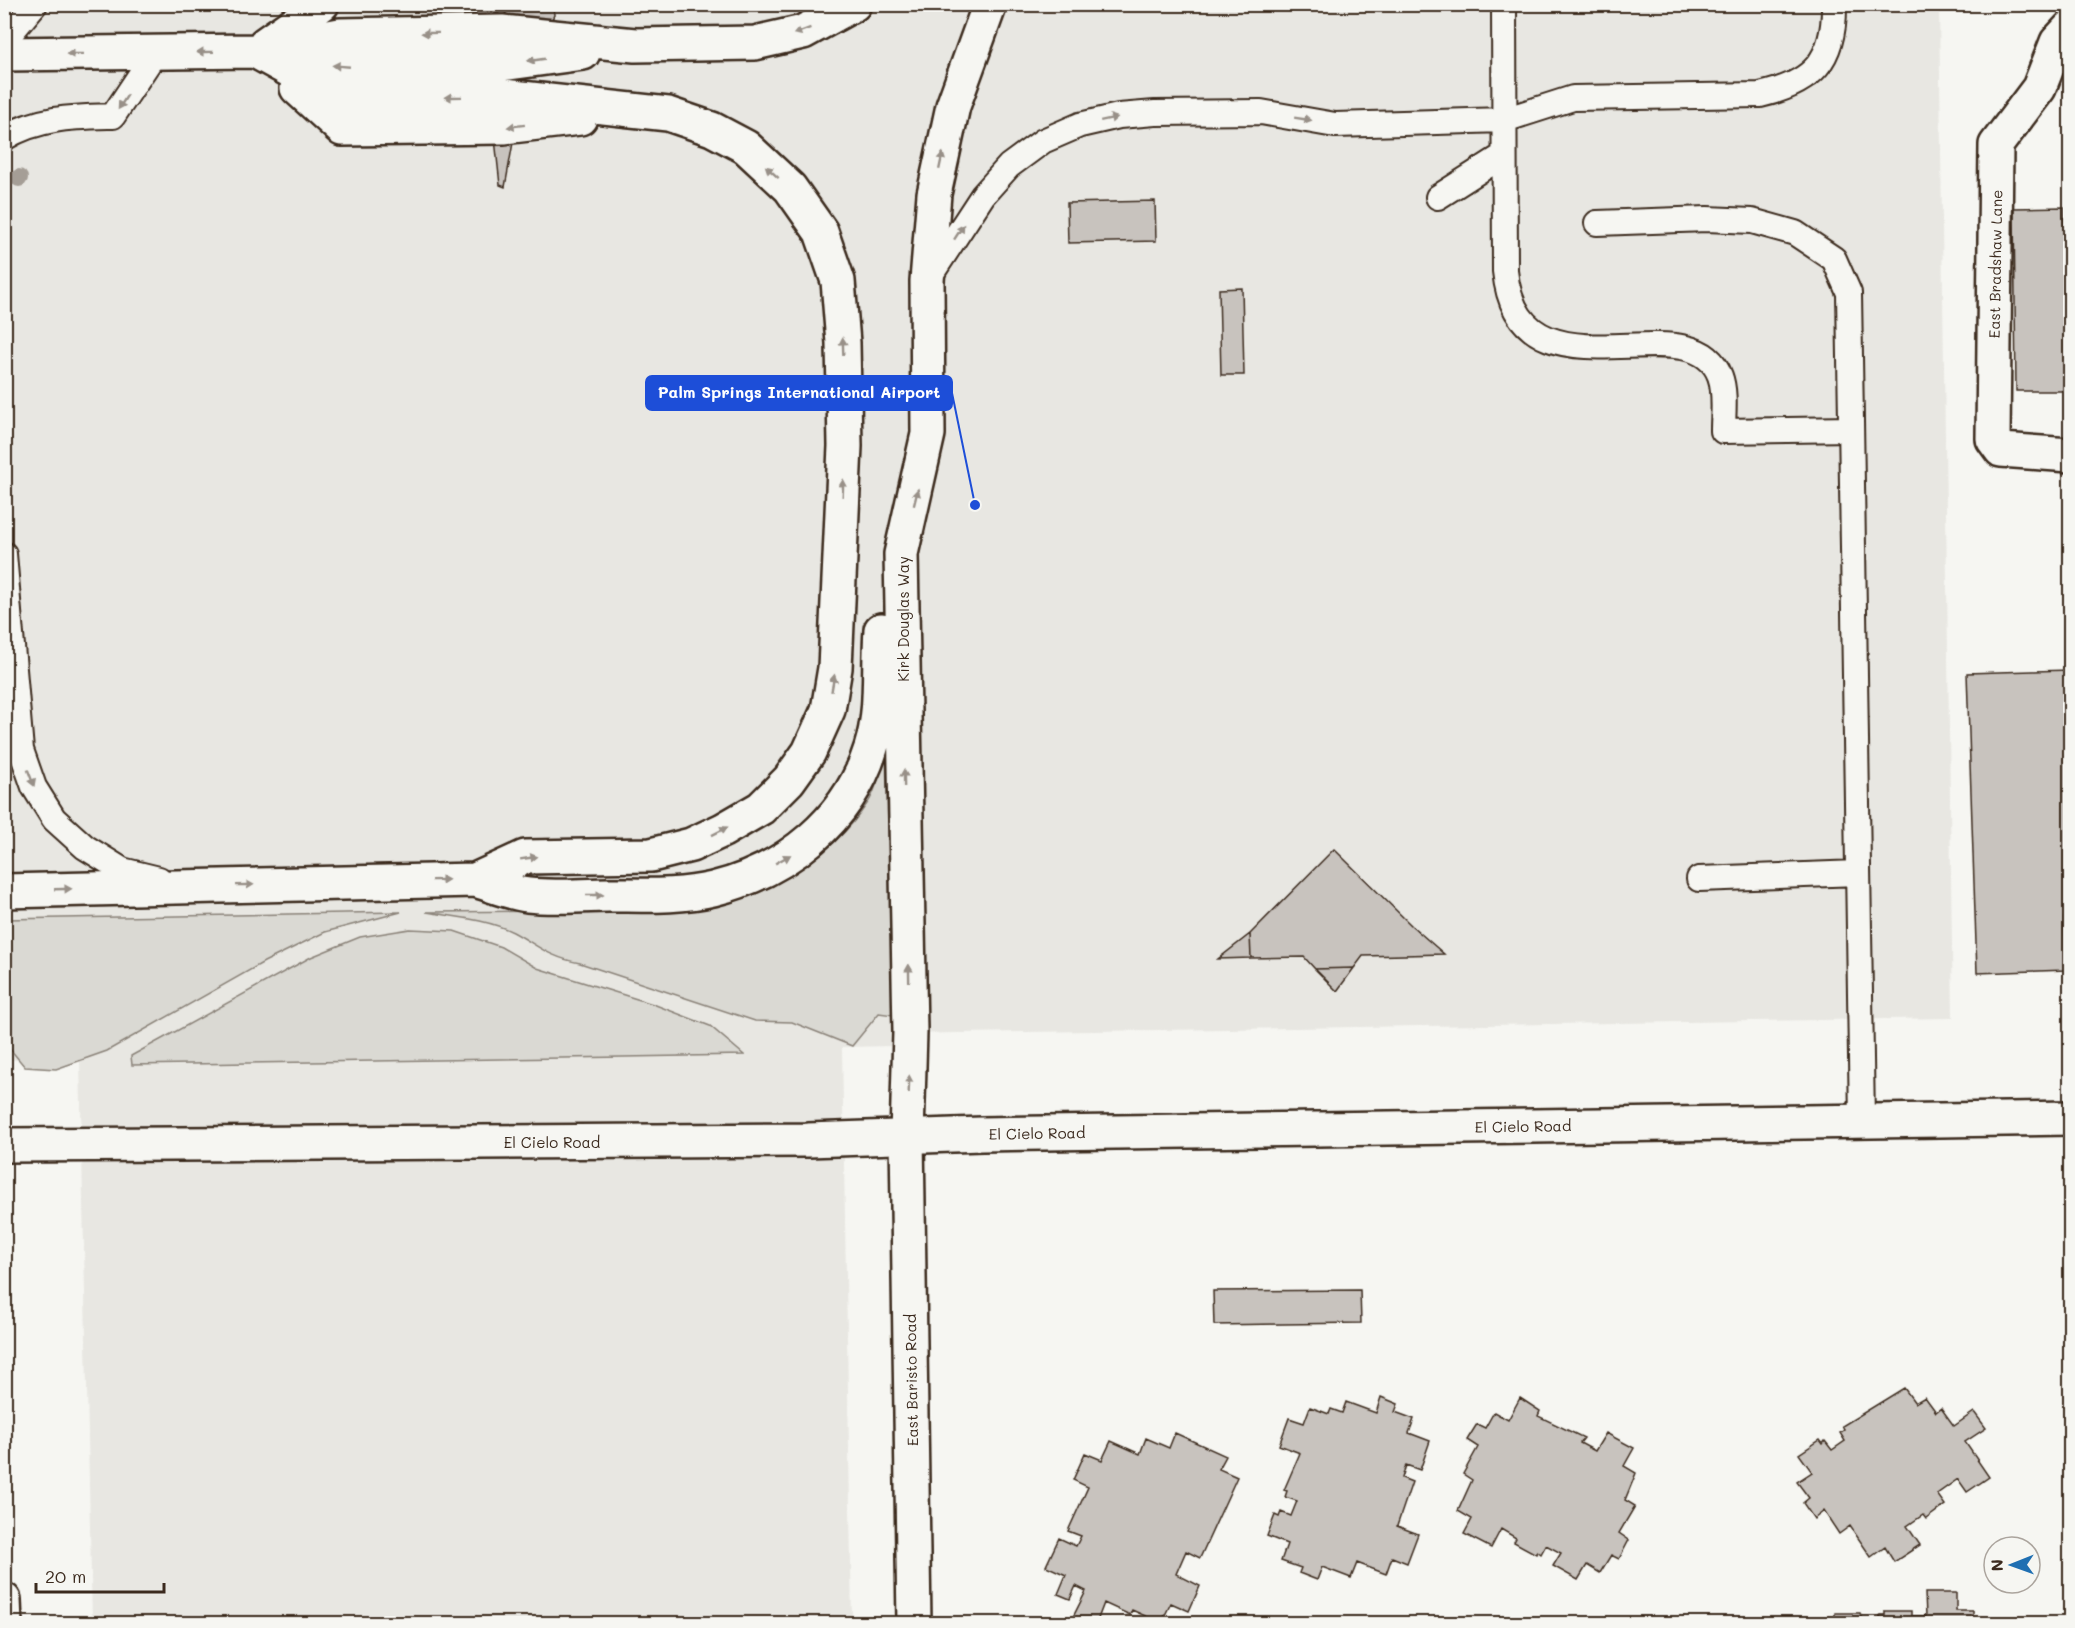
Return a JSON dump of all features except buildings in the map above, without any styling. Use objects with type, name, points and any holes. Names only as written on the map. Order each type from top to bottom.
[{"type":"street","points":[[255,51],[297,4]]},
{"type":"street","points":[[255,51],[322,4]]},
{"type":"street","points":[[4,54],[255,51],[341,67],[502,64],[635,45],[755,43],[803,32],[854,4]]},
{"type":"street","name":"Kirk Douglas Way","points":[[907,1136],[910,1032],[901,554],[928,434],[927,281],[934,195],[953,106],[990,4]]},
{"type":"street","name":"East Bradshaw Lane","points":[[2070,28],[2057,42],[2038,88],[1996,145],[1993,439],[2001,450],[2070,455]]},
{"type":"street","points":[[255,51],[342,129],[504,127],[637,112],[679,118],[712,129],[746,147],[790,188],[821,232],[838,281],[843,343],[845,447],[835,668],[828,710],[809,752],[789,780],[761,808],[691,845],[651,855],[525,857],[475,880]]},
{"type":"street","points":[[4,891],[475,880],[527,895],[682,893],[712,890],[740,881],[794,853],[819,833],[840,810],[859,779],[872,746],[878,714],[884,594],[901,554]]},
{"type":"street","name":"El Cielo Road","points":[[4,1145],[808,1140],[907,1136],[2070,1118]]},
{"type":"street","name":"East Baristo Road","points":[[907,1136],[914,1623]]},
{"type":"street","points":[[4,1600],[5,1623]]},
{"type":"lane","points":[[4,41],[35,4]]},
{"type":"lane","points":[[1504,4],[1507,288],[1524,321],[1535,331],[1562,344],[1580,346],[1673,345],[1692,349],[1713,364],[1720,376],[1723,430],[1851,429]]},
{"type":"lane","points":[[927,281],[983,195],[1009,166],[1043,141],[1080,125],[1119,117],[1155,114],[1261,112],[1335,125],[1504,120],[1573,98],[1760,95],[1787,89],[1809,76],[1825,54],[1834,28],[1834,4]]},
{"type":"lane","points":[[4,138],[17,130],[60,117],[113,116],[154,53]]},
{"type":"lane","points":[[1438,197],[1504,155]]},
{"type":"lane","points":[[1597,223],[1707,219],[1752,220],[1795,233],[1834,260],[1849,293],[1862,1121]]},
{"type":"lane","points":[[4,554],[21,750],[34,787],[54,819],[84,847],[122,870],[187,886]]},
{"type":"lane","points":[[1699,879],[1858,873]]},
{"type":"shaded area","points":[[4,5],[1939,5],[1953,1018],[897,1034],[896,1046],[842,1047],[852,1623],[92,1623],[80,1059],[5,1060]]},
{"type":"shaded area","points":[[886,753],[893,1015],[879,1013],[852,1046],[792,1022],[755,1021],[560,958],[513,932],[492,924],[426,912],[689,910],[742,897],[791,875],[833,843],[852,823],[872,796]]},
{"type":"shaded area","points":[[401,912],[325,932],[264,962],[107,1051],[56,1069],[25,1067],[5,1043],[5,919]]},
{"type":"shaded area","points":[[410,929],[454,931],[501,947],[537,968],[653,1004],[710,1026],[744,1055],[132,1065],[131,1056],[311,957],[360,937]]},
{"type":"place","name":"Palm Springs International Airport","points":[[975,505]]}]
